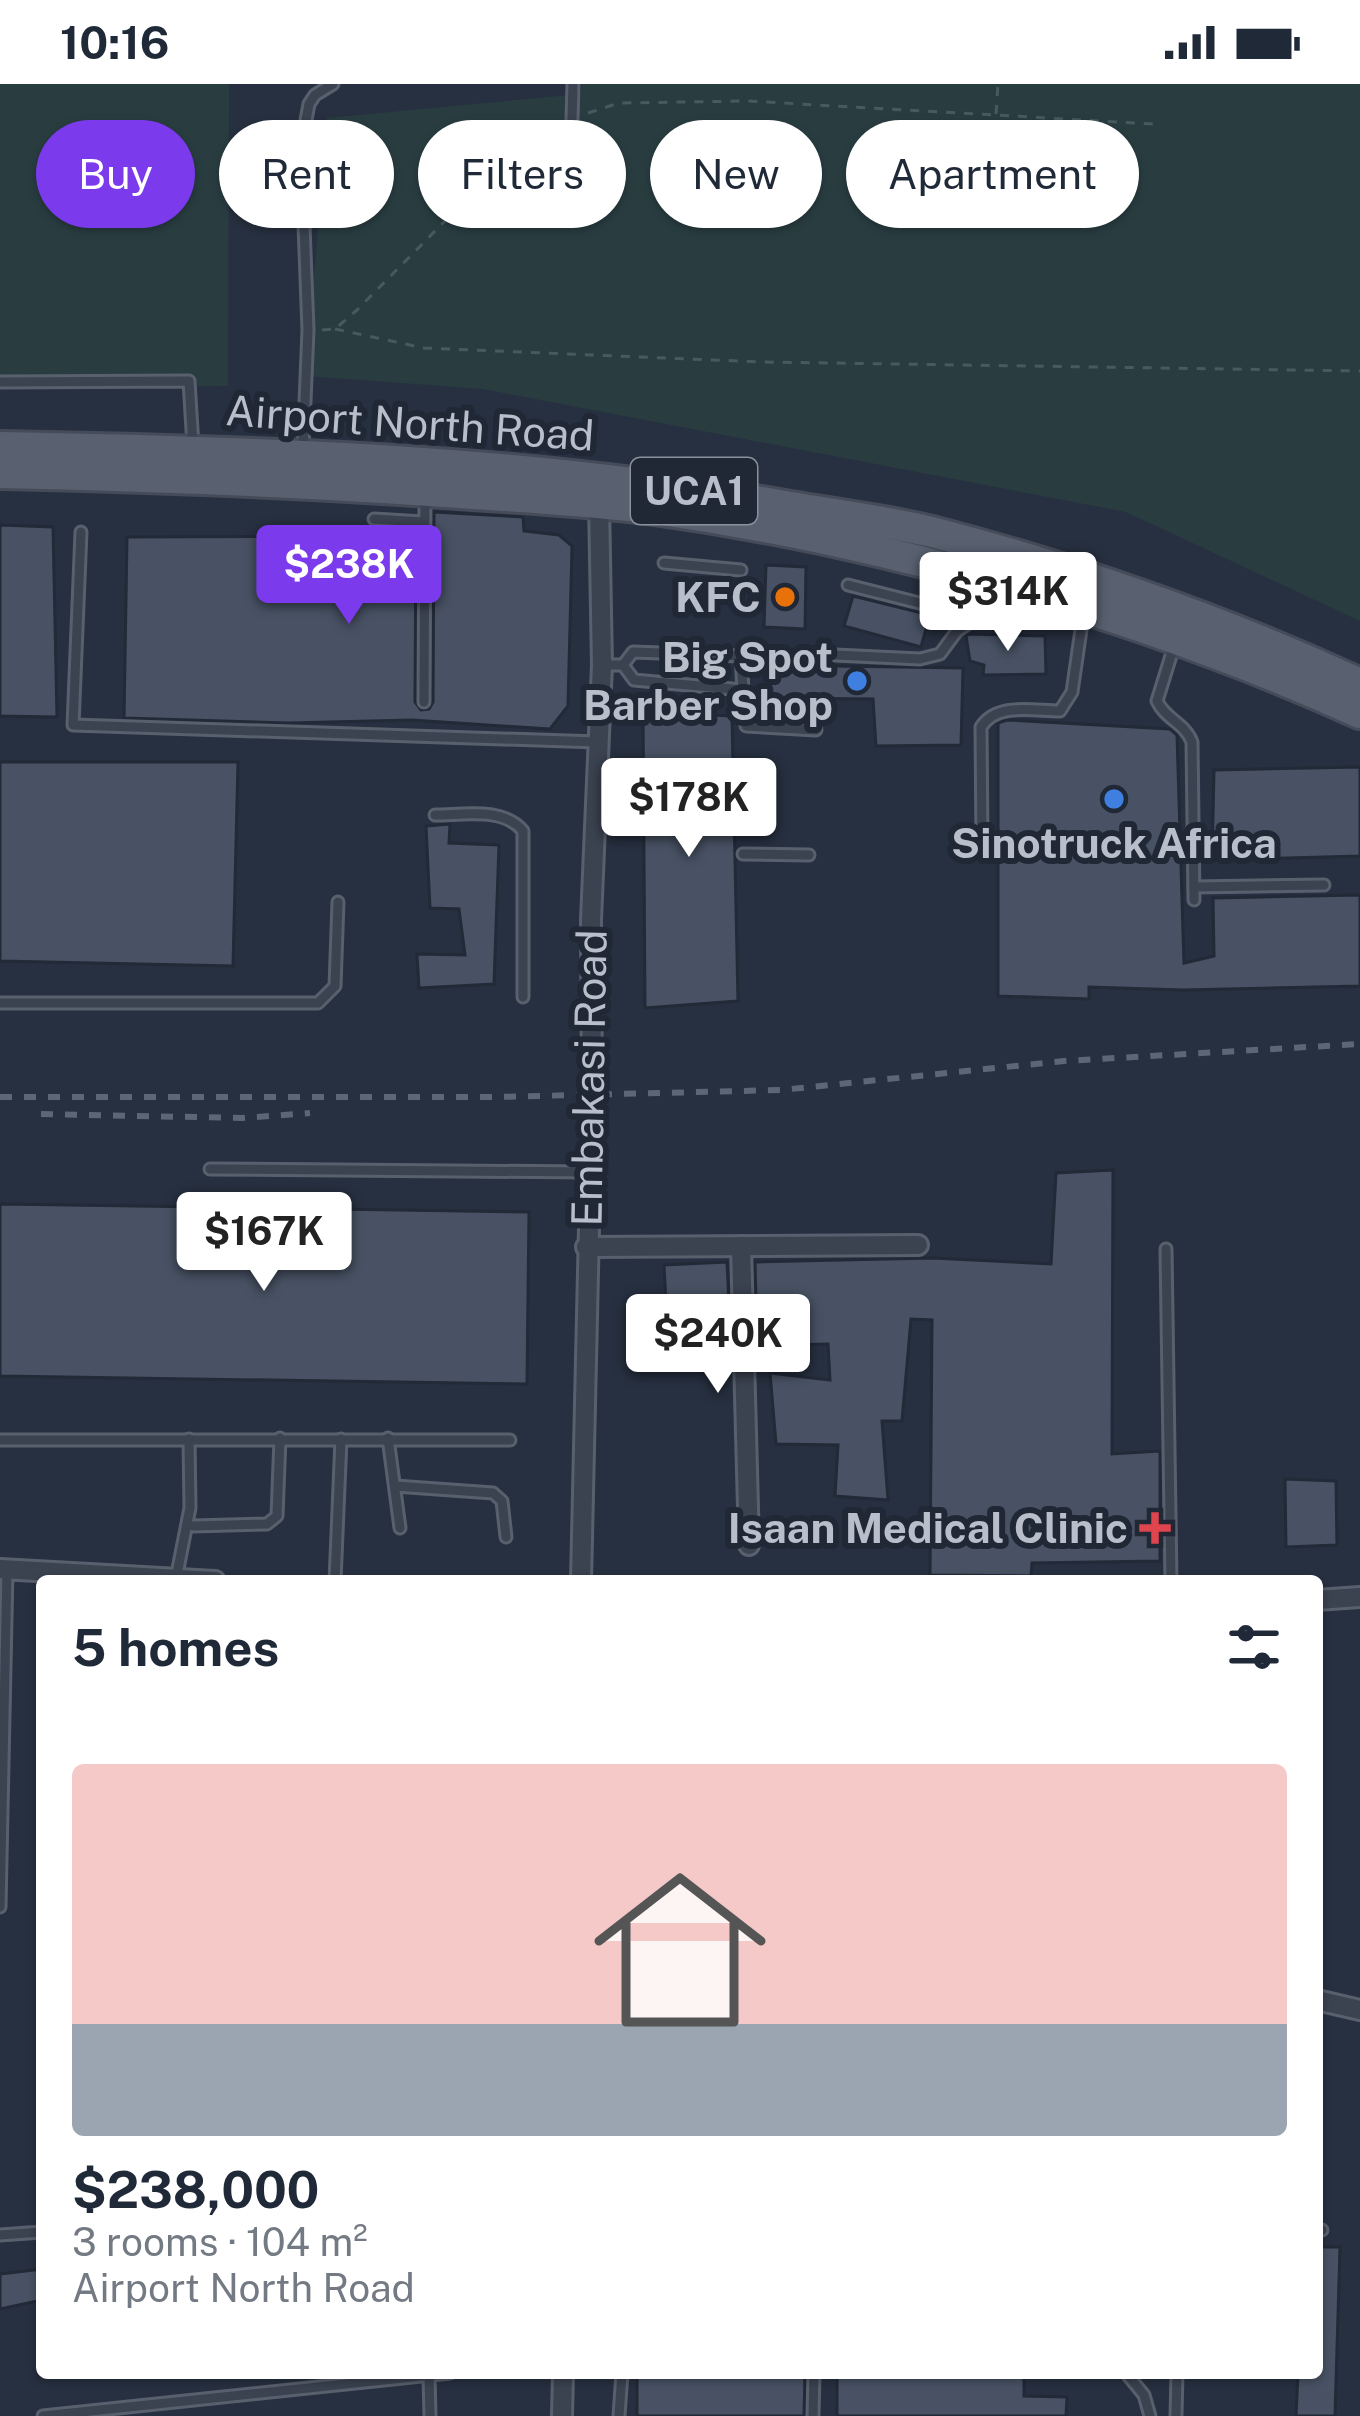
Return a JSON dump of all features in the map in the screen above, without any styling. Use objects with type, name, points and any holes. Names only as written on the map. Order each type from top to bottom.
[{"type":"main road","name":"Airport North Road","points":[[0,447],[302,453],[598,477],[928,531],[1116,587],[1360,684]]},
{"type":"main road","name":"Airport North Road","points":[[0,473],[236,478],[599,502],[832,542],[1020,589],[1176,641],[1360,713]]},
{"type":"street","name":"Embakasi Road","points":[[581,1575],[602,664],[599,502]]},
{"type":"street","points":[[586,1247],[918,1245]]},
{"type":"street","points":[[741,1246],[748,1545]]},
{"type":"street","points":[[3,1569],[107,1575]]},
{"type":"street","points":[[1323,1600],[1360,1597]]},
{"type":"street","points":[[1323,2001],[1360,2010]]},
{"type":"street","points":[[562,2416],[563,2379]]},
{"type":"lane","points":[[302,453],[308,331],[302,147],[309,104],[333,84]]},
{"type":"lane","points":[[572,118],[573,84]]},
{"type":"lane","points":[[0,382],[189,381],[194,451]]},
{"type":"lane","points":[[424,702],[426,491]]},
{"type":"lane","points":[[374,519],[423,522]]},
{"type":"lane","points":[[81,532],[73,725],[598,742]]},
{"type":"lane","points":[[664,563],[741,570]]},
{"type":"lane","points":[[848,585],[939,608]]},
{"type":"lane","points":[[814,654],[920,659],[940,654],[957,631],[1020,589]]},
{"type":"lane","points":[[982,842],[981,727],[988,716],[1001,711],[1060,712],[1072,692],[1083,610]]},
{"type":"lane","points":[[1176,641],[1157,701],[1188,730],[1192,742],[1194,901]]},
{"type":"lane","points":[[623,665],[633,652],[741,656],[746,726],[816,730]]},
{"type":"lane","points":[[602,664],[623,665]]},
{"type":"lane","points":[[623,665],[634,680],[743,691]]},
{"type":"lane","points":[[435,815],[500,816],[514,820],[524,831],[523,998]]},
{"type":"lane","points":[[743,854],[809,855]]},
{"type":"lane","points":[[1194,887],[1324,885]]},
{"type":"lane","points":[[0,1003],[318,1003],[335,986],[338,902]]},
{"type":"lane","points":[[209,1169],[588,1172]]},
{"type":"lane","points":[[1166,1249],[1171,1575]]},
{"type":"lane","points":[[193,1526],[267,1524],[277,1516],[280,1438]]},
{"type":"lane","points":[[388,1438],[400,1528]]},
{"type":"lane","points":[[177,1575],[190,1508],[189,1439]]},
{"type":"lane","points":[[335,1575],[341,1439]]},
{"type":"lane","points":[[0,1440],[509,1440]]},
{"type":"lane","points":[[395,1486],[493,1493],[502,1502],[506,1537]]},
{"type":"lane","points":[[0,1907],[3,1569]]},
{"type":"lane","points":[[0,2235],[36,2232]]},
{"type":"lane","points":[[43,2416],[400,2379]]},
{"type":"lane","points":[[429,2379],[430,2416]]},
{"type":"lane","points":[[620,2416],[622,2379]]},
{"type":"lane","points":[[813,2416],[814,2379]]},
{"type":"lane","points":[[1131,2379],[1144,2395],[1150,2416]]},
{"type":"lane","points":[[1176,2416],[1178,2379]]},
{"type":"path","points":[[995,115],[998,84]]},
{"type":"path","points":[[335,328],[447,219],[554,125],[619,103],[747,101],[1154,124]]},
{"type":"path","points":[[308,331],[335,328],[424,348],[762,362],[1360,371]]},
{"type":"green space","points":[[0,84],[229,84],[229,120],[219,120],[219,228],[229,228],[228,386],[0,387]]},
{"type":"green space","points":[[582,84],[1360,84],[1360,621],[1126,512],[483,389],[306,376],[318,228],[394,228],[394,120],[327,118],[580,94]]},
{"type":"building","points":[[434,512],[523,517],[524,531],[559,535],[572,546],[568,706],[550,729],[412,720],[289,723],[124,718],[127,537],[416,536],[415,702],[421,710],[429,709],[433,702]]},
{"type":"building","points":[[0,525],[53,527],[57,717],[0,716]]},
{"type":"building","name":"KFC","points":[[766,565],[806,567],[805,629],[764,627]]},
{"type":"building","points":[[853,596],[930,615],[921,647],[844,626]]},
{"type":"building","points":[[969,634],[1045,636],[1046,674],[983,675],[984,665],[970,661]]},
{"type":"building","points":[[770,665],[963,668],[961,745],[876,746],[873,699],[770,698]]},
{"type":"building","points":[[643,712],[732,716],[738,1001],[645,1008]]},
{"type":"building","points":[[998,723],[1170,729],[1177,735],[1184,963],[1214,956],[1213,898],[1360,895],[1360,986],[1089,987],[1089,999],[998,996]]},
{"type":"building","points":[[0,762],[238,762],[233,966],[0,961]]},
{"type":"building","points":[[1360,767],[1360,856],[1212,860],[1214,770]]},
{"type":"building","points":[[450,824],[449,843],[499,845],[494,984],[419,988],[417,954],[465,955],[459,909],[430,908],[426,826]]},
{"type":"building","points":[[1113,1170],[1112,1454],[1160,1451],[1160,1561],[1032,1563],[1031,1575],[930,1575],[932,1320],[911,1319],[902,1421],[882,1421],[888,1500],[835,1496],[838,1445],[776,1444],[770,1373],[830,1380],[828,1344],[757,1346],[755,1262],[933,1258],[1051,1264],[1056,1173]]},
{"type":"building","points":[[0,1204],[529,1212],[527,1384],[0,1376]]},
{"type":"building","points":[[727,1262],[729,1303],[666,1304],[664,1265]]},
{"type":"building","points":[[1285,1479],[1336,1481],[1337,1545],[1286,1547]]},
{"type":"building","points":[[1323,2247],[1340,2247],[1335,2416],[1296,2416],[1298,2379],[1323,2379]]},
{"type":"building","points":[[36,2270],[36,2301],[0,2309],[0,2274]]},
{"type":"building","points":[[637,2379],[805,2379],[804,2416],[637,2416]]},
{"type":"building","points":[[837,2379],[1024,2379],[1024,2396],[1067,2397],[1066,2416],[837,2416]]},
{"type":"railway","points":[[0,1097],[496,1097],[781,1090],[1064,1061],[1360,1044]]},
{"type":"railway","points":[[41,1114],[242,1118],[310,1113]]},
{"type":"place","name":"KFC","points":[[785,597]]},
{"type":"place","name":"Big Spot Barber Shop","points":[[857,681]]},
{"type":"place","name":"Sinotruck Africa","points":[[1114,799]]},
{"type":"place","name":"Isaan Medical Clinic","points":[[1155,1528]]}]
